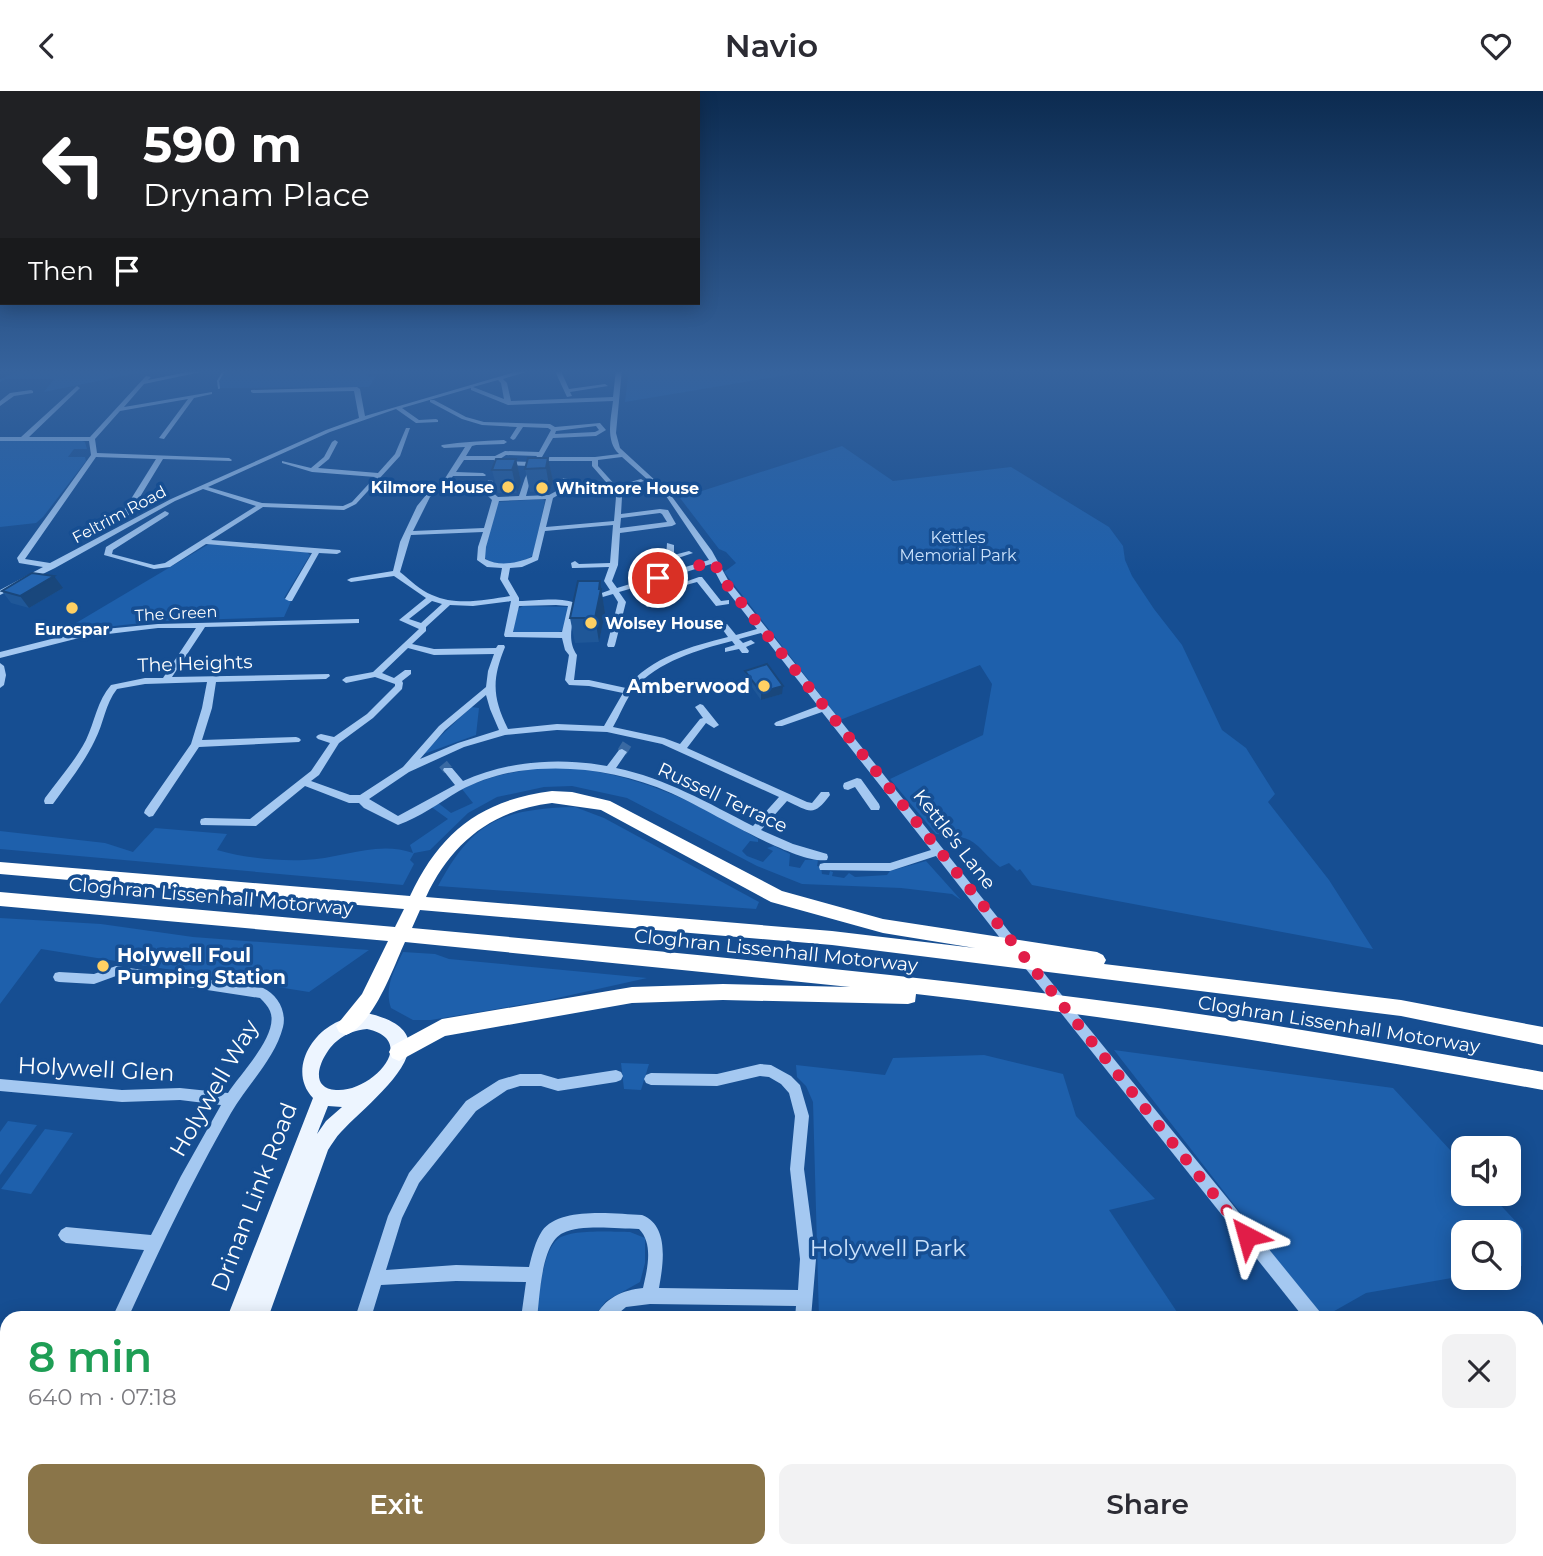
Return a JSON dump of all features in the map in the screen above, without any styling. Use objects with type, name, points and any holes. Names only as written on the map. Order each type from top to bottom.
[{"type":"highway","points":[[346,1026],[369,1000],[430,871],[458,835],[494,812],[536,799],[572,798],[605,805],[777,897],[883,926],[1401,1008]]},
{"type":"highway","name":"Cloghran Lissenhall Motorway","points":[[0,868],[832,938],[1401,1008],[1543,1036]]},
{"type":"highway","name":"Cloghran Lissenhall Motorway","points":[[0,899],[782,971],[1114,1011],[1438,1061],[1543,1081]]},
{"type":"highway","points":[[399,1052],[442,1028],[632,995],[723,992],[878,994],[1114,1011]]},
{"type":"main road","points":[[367,1021],[385,1024],[397,1036],[399,1052],[394,1069],[373,1090],[346,1100],[323,1095],[315,1088],[310,1078],[311,1066],[323,1043],[346,1026],[367,1021]]},
{"type":"main road","name":"Drinan Link Road","points":[[260,1311],[321,1145],[333,1127],[373,1090]]},
{"type":"main road","name":"Drinan Link Road","points":[[241,1311],[323,1095]]},
{"type":"street","name":"Feltrim Road","points":[[0,593],[147,513],[317,437]]},
{"type":"street","points":[[202,487],[262,505],[344,508],[355,503],[398,455],[405,437]]},
{"type":"street","points":[[522,497],[550,437]]},
{"type":"street","name":"Kettle's Lane","points":[[613,437],[613,442],[624,455],[668,495],[724,581],[823,708],[1308,1311]]},
{"type":"street","points":[[0,439],[92,439],[94,456],[21,558],[22,561],[52,566]]},
{"type":"street","points":[[312,470],[327,458],[335,442]]},
{"type":"street","points":[[444,446],[504,442]]},
{"type":"street","points":[[396,573],[399,556],[421,506],[428,496],[442,488],[470,445]]},
{"type":"street","points":[[462,458],[496,458],[505,453],[538,459]]},
{"type":"street","points":[[496,458],[499,463],[538,459],[595,459],[624,455]]},
{"type":"street","points":[[94,456],[229,460]]},
{"type":"street","points":[[125,515],[161,457]]},
{"type":"street","points":[[595,459],[599,473],[615,488],[619,497],[614,565],[608,581],[622,602],[611,645]]},
{"type":"street","points":[[285,463],[312,470],[380,475]]},
{"type":"street","points":[[452,474],[483,475]]},
{"type":"street","points":[[490,481],[487,492],[496,499],[550,497],[563,490],[565,479]]},
{"type":"street","points":[[615,488],[641,481]]},
{"type":"street","points":[[496,499],[481,560],[490,565],[506,566],[519,565],[535,558],[550,497]]},
{"type":"street","points":[[165,513],[107,552],[155,567],[167,565],[262,505]]},
{"type":"street","points":[[543,529],[617,523],[672,524],[665,512],[660,511],[617,523]]},
{"type":"street","points":[[408,533],[487,530]]},
{"type":"street","points":[[207,542],[337,552]]},
{"type":"street","points":[[670,545],[670,558],[687,582],[699,579],[719,604],[726,602]]},
{"type":"street","points":[[289,599],[317,551]]},
{"type":"street","points":[[670,558],[689,553]]},
{"type":"street","points":[[351,580],[396,573],[432,598],[449,602],[573,604],[713,561]]},
{"type":"street","points":[[575,563],[575,566],[614,565]]},
{"type":"street","points":[[505,733],[492,709],[488,689],[499,651],[508,635],[515,601],[504,579],[506,566]]},
{"type":"street","points":[[635,585],[650,604],[670,601]]},
{"type":"street","points":[[422,626],[403,620],[432,598]]},
{"type":"street","points":[[376,674],[449,602]]},
{"type":"street","points":[[573,604],[566,635],[569,650],[573,655],[569,680],[572,683],[589,683],[629,691]]},
{"type":"street","name":"The Green","points":[[0,655],[93,633],[202,625],[356,621]]},
{"type":"street","points":[[165,681],[202,625]]},
{"type":"street","points":[[728,650],[738,639],[741,629]]},
{"type":"street","points":[[607,729],[629,691],[650,670],[675,657],[762,630]]},
{"type":"street","points":[[508,635],[566,635]]},
{"type":"street","points":[[720,636],[738,639]]},
{"type":"street","points":[[406,645],[434,652],[499,651]]},
{"type":"street","points":[[0,666],[0,685]]},
{"type":"street","points":[[396,681],[408,671]]},
{"type":"street","points":[[205,822],[252,823],[315,773],[337,741],[399,687],[396,681],[376,674],[346,680]]},
{"type":"street","name":"The Heights","points":[[49,801],[94,734],[108,693],[114,687],[126,683],[326,676]]},
{"type":"street","points":[[149,813],[196,744],[212,680]]},
{"type":"street","points":[[303,782],[349,799],[366,797],[405,770],[442,728],[488,689]]},
{"type":"street","points":[[682,748],[703,721],[711,722],[700,707]]},
{"type":"street","points":[[779,724],[823,708]]},
{"type":"street","points":[[405,770],[442,763],[505,733],[557,727],[607,729],[627,743],[664,741],[682,748],[817,812],[825,795]]},
{"type":"street","points":[[321,737],[337,741]]},
{"type":"street","points":[[196,744],[296,740]]},
{"type":"street","points":[[610,769],[627,743]]},
{"type":"street","points":[[442,763],[460,784]]},
{"type":"street","name":"Russell Terrace","points":[[366,797],[368,805],[398,821],[460,784],[493,773],[537,765],[610,769],[685,795],[754,831],[823,862],[890,867],[939,851]]},
{"type":"street","points":[[848,786],[858,782],[875,807]]},
{"type":"street","points":[[866,794],[888,788]]},
{"type":"street","points":[[754,831],[786,796]]},
{"type":"street","points":[[796,866],[801,853]]},
{"type":"street","name":"Holywell Way","points":[[59,977],[94,979],[116,971],[262,993],[273,1001],[279,1013],[277,1029],[268,1047],[232,1100],[154,1243],[123,1311]]},
{"type":"street","points":[[651,1079],[717,1080],[760,1070],[786,1080],[795,1090],[802,1116],[797,1169],[808,1259],[803,1311]]},
{"type":"street","points":[[366,1311],[395,1216],[414,1178],[471,1106],[504,1084],[520,1080],[541,1080],[558,1085],[616,1076]]},
{"type":"street","name":"Holywell Glen","points":[[0,1085],[122,1096],[180,1094],[232,1100]]},
{"type":"street","points":[[530,1311],[546,1238],[555,1228],[569,1224],[642,1222],[652,1233],[654,1246],[650,1296]]},
{"type":"street","points":[[66,1235],[154,1243]]},
{"type":"street","points":[[377,1279],[456,1273],[536,1275]]},
{"type":"street","points":[[610,1311],[617,1302],[631,1296],[804,1298]]},
{"type":"green space","points":[[0,441],[85,442],[87,449],[74,449],[68,457],[85,457],[86,461],[43,517],[36,523],[0,527]]},
{"type":"green space","name":"Kettles Memorial Park","points":[[842,446],[893,481],[1011,467],[1109,527],[1123,546],[1125,560],[1132,576],[1182,645],[1222,730],[1246,748],[1275,794],[1268,802],[1329,880],[1373,949],[1032,885],[1020,869],[1017,871],[1009,863],[1000,867],[968,839],[936,834],[890,779],[983,735],[992,684],[980,665],[840,720],[724,572],[736,563],[726,552],[719,549],[680,498]]},
{"type":"green space","points":[[545,501],[533,555],[508,564],[494,563],[483,556],[498,502]]},
{"type":"green space","points":[[209,544],[307,552],[310,555],[284,598],[292,599],[284,617],[161,621],[86,629],[88,625],[78,631],[76,623]]},
{"type":"green space","points":[[523,606],[569,607],[563,630],[515,633],[513,631],[518,609]]},
{"type":"green space","points":[[471,707],[479,708],[476,735],[421,755]]},
{"type":"green space","points":[[560,767],[613,775],[638,782],[711,812],[758,839],[758,842],[750,841],[742,851],[747,856],[763,862],[773,851],[767,848],[774,846],[790,854],[789,866],[800,868],[805,860],[818,860],[817,866],[821,867],[822,874],[829,875],[830,871],[833,872],[832,876],[844,878],[849,873],[855,877],[887,875],[890,871],[926,861],[961,900],[952,894],[901,888],[802,884],[757,866],[627,798],[572,786],[544,787],[497,797],[468,813],[430,850],[414,853],[410,860],[414,864],[403,885],[0,849],[0,831],[105,843],[133,852],[155,828],[227,834],[217,850],[260,858],[318,859],[386,848],[413,853],[410,845],[448,819],[430,806],[437,802],[451,813],[473,803],[462,789],[510,773]]},
{"type":"green space","points":[[575,807],[604,818],[759,902],[756,909],[438,886],[464,846],[493,823],[509,815],[528,811]]},
{"type":"green space","points":[[0,918],[101,924],[193,937],[369,950],[309,992],[41,949],[0,1004]]},
{"type":"green space","points":[[403,952],[647,978],[544,1001],[431,1020],[413,1020],[391,1008],[389,1000],[391,979]]},
{"type":"green space","points":[[1114,1050],[1393,1088],[1451,1151],[1451,1206],[1501,1206],[1515,1220],[1451,1220],[1451,1278],[1366,1293],[1334,1311],[1317,1311]]},
{"type":"green space","name":"Holywell Park","points":[[984,1055],[1063,1074],[1076,1116],[1155,1199],[1109,1210],[1176,1311],[819,1311],[813,1102],[806,1086],[797,1077],[796,1065],[885,1075],[893,1058]]},
{"type":"green space","points":[[621,1063],[649,1064],[641,1090],[624,1089]]},
{"type":"green space","points":[[8,1121],[37,1125],[0,1175],[0,1132]]},
{"type":"green space","points":[[45,1129],[73,1133],[31,1194],[1,1189]]},
{"type":"green space","points":[[1521,1227],[1523,1229],[1521,1266]]},
{"type":"green space","points":[[582,1232],[630,1232],[645,1238],[645,1263],[640,1282],[606,1301],[598,1311],[537,1311],[545,1264],[558,1239]]},
{"type":"building","points":[[528,458],[548,458],[546,468],[525,469]]},
{"type":"building","points":[[496,459],[516,459],[512,470],[492,470]]},
{"type":"building","points":[[32,573],[54,576],[20,596],[2,591]]},
{"type":"building","points":[[578,581],[600,581],[595,618],[570,618]]},
{"type":"building","points":[[767,664],[783,686],[761,692],[745,671]]},
{"type":"tunnel","points":[[622,752],[627,744]]},
{"type":"tunnel","points":[[443,764],[448,770]]},
{"type":"place","name":"Kilmore House","points":[[508,487]]},
{"type":"place","name":"Whitmore House","points":[[542,488]]},
{"type":"place","name":"Eurospar","points":[[72,608]]},
{"type":"place","name":"Wolsey House","points":[[591,623]]},
{"type":"place","name":"Amberwood","points":[[764,686]]},
{"type":"place","name":"Holywell Foul Pumping Station","points":[[103,966]]},
{"type":"route","points":[[658,578],[713,561],[724,581],[817,700],[1247,1236]]}]
